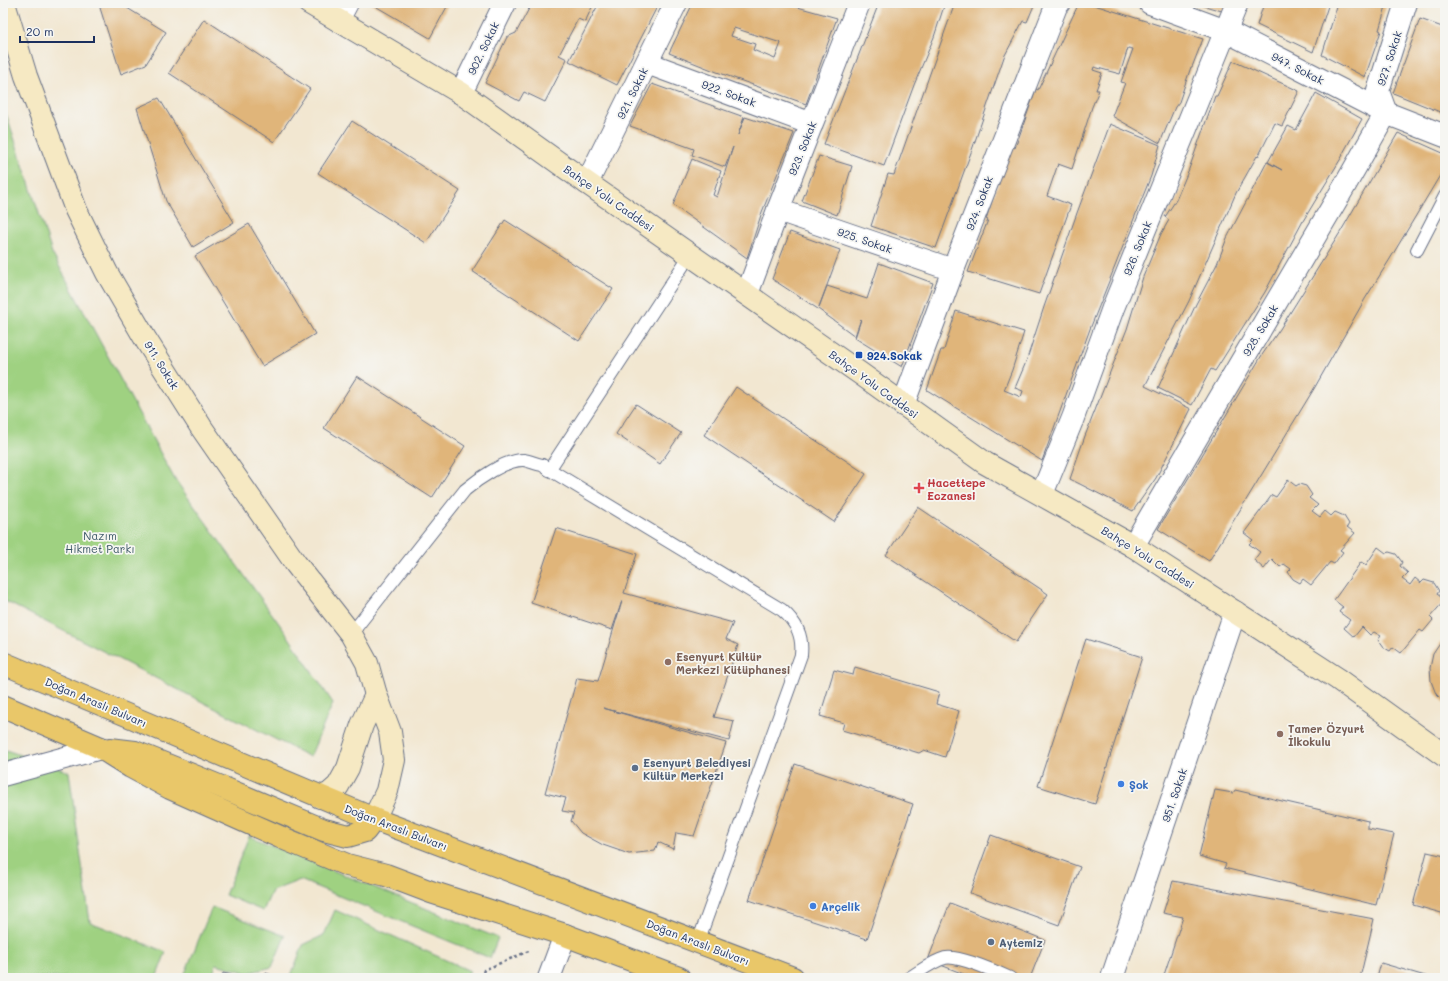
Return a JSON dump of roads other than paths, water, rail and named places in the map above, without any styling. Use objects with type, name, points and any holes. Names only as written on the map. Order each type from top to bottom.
[{"type":"main road","name":"Doğan Araslı Bulvarı","points":[[3,663],[374,819],[793,978]]},
{"type":"main road","points":[[3,706],[101,748],[130,767],[170,788],[347,865],[386,875],[431,892],[564,935],[680,978]]},
{"type":"main road","points":[[101,748],[135,752],[324,830],[348,836],[365,831],[374,819]]},
{"type":"street","name":"911. Sokak","points":[[4,3],[26,76],[76,210],[107,273],[146,340],[201,427],[296,564],[351,634],[367,664],[376,695],[390,732],[394,760],[386,791],[374,819]]},
{"type":"street","name":"Bahçe Yolu Caddesi","points":[[309,3],[342,11],[861,374],[985,463],[1133,546],[1338,679],[1445,756]]},
{"type":"street","name":"902. Sokak","points":[[461,93],[506,3]]},
{"type":"street","name":"921. Sokak","points":[[588,183],[676,3]]},
{"type":"street","name":"924. Sokak","points":[[903,405],[953,270],[1057,4],[1059,3]]},
{"type":"street","name":"947. Sokak","points":[[1150,3],[1226,31],[1386,113],[1445,136]]},
{"type":"street","name":"926. Sokak","points":[[1042,494],[1073,418],[1113,308],[1237,3]]},
{"type":"street","name":"927. Sokak","points":[[1386,113],[1378,91],[1406,3]]},
{"type":"street","name":"923. Sokak","points":[[747,294],[812,124],[852,5]]},
{"type":"street","name":"922. Sokak","points":[[647,63],[812,124]]},
{"type":"street","name":"928. Sokak","points":[[1133,546],[1336,201],[1386,113]]},
{"type":"street","name":"925. Sokak","points":[[778,210],[953,270]]},
{"type":"street","name":"951. Sokak","points":[[1112,978],[1235,612]]},
{"type":"street","points":[[320,797],[329,794],[338,786],[348,768],[362,725],[376,695]]},
{"type":"street","points":[[3,774],[101,748]]},
{"type":"street","points":[[549,978],[564,935]]},
{"type":"lane","points":[[1418,250],[1445,196]]},
{"type":"lane","points":[[549,470],[690,255]]},
{"type":"lane","points":[[351,634],[465,490],[476,481],[502,466],[523,460],[542,465],[782,610],[790,617],[796,625],[800,635],[802,645],[801,655],[698,942]]},
{"type":"lane","points":[[909,978],[924,968],[945,958],[964,960],[1010,978]]},
{"type":"place","name":"924.Sokak","points":[[859,355]]},
{"type":"place","name":"Hacettepe Eczanesi","points":[[919,488]]},
{"type":"place","name":"Esenyurt Kültür Merkezi Kütüphanesi","points":[[668,662]]},
{"type":"place","name":"Tamer Özyurt İlkokulu","points":[[1280,734]]},
{"type":"place","name":"Esenyurt Belediyesi Kültür Merkezi","points":[[635,768]]},
{"type":"place","name":"Şok","points":[[1121,784]]},
{"type":"place","name":"Arçelik","points":[[813,906]]},
{"type":"place","name":"Aytemiz","points":[[991,942]]},
{"type":"park label","name":"Nazım Hikmet Parkı","points":[[100,541]]}]
